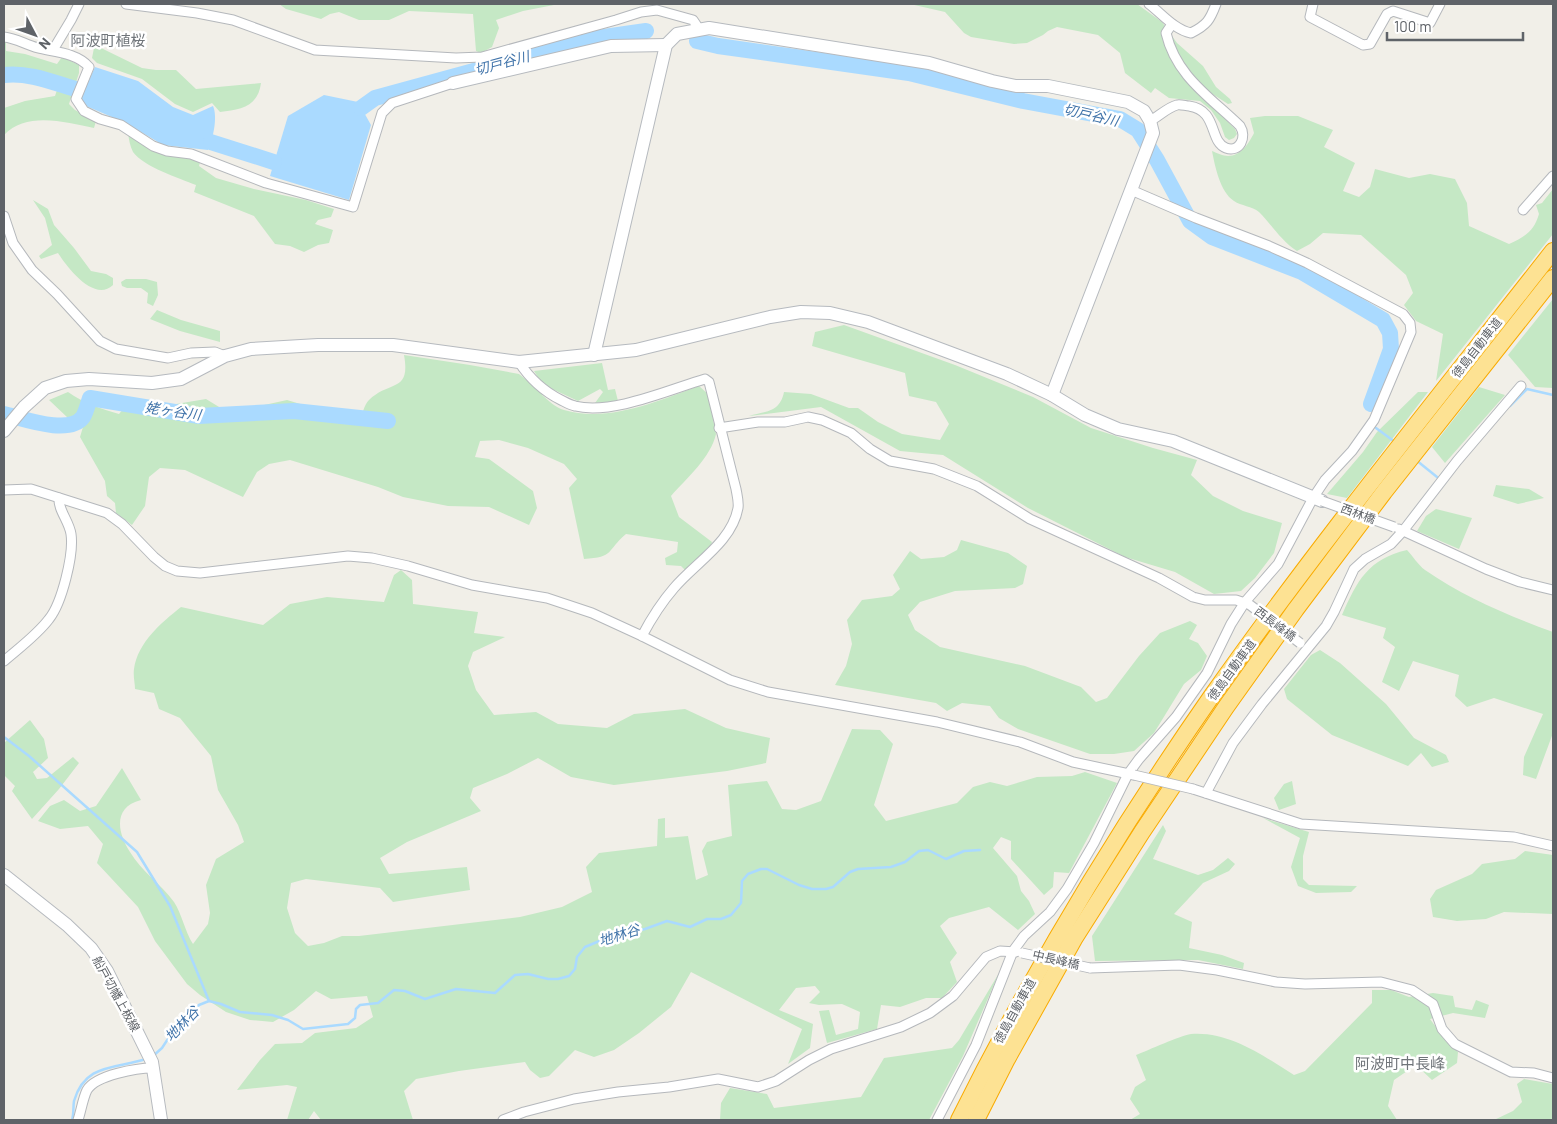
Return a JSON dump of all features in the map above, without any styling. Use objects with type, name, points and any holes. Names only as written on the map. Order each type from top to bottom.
[{"type":"highway","name":"徳島自動車道","points":[[958,1120],[995,1047],[1058,934],[1128,822],[1212,698],[1286,595],[1366,490],[1553,251]]},
{"type":"highway","name":"徳島自動車道","points":[[976,1120],[1007,1059],[1074,939],[1142,832],[1226,707],[1296,609],[1378,500],[1553,278]]},
{"type":"street","points":[[53,50],[79,4]]},
{"type":"street","points":[[126,4],[197,13],[233,20],[315,50],[456,58],[482,57],[641,12],[657,10],[693,20],[699,29]]},
{"type":"street","points":[[1149,4],[1172,24],[1185,32],[1192,33],[1204,27],[1216,4]]},
{"type":"street","points":[[1313,4],[1310,17],[1363,44],[1370,44],[1387,14],[1394,11],[1430,23],[1440,4]]},
{"type":"street","points":[[1150,121],[1178,105],[1193,107],[1208,117],[1218,141],[1223,147],[1236,147],[1242,142],[1243,138],[1240,126],[1197,87],[1182,68],[1170,48],[1166,33],[1172,24]]},
{"type":"street","points":[[594,355],[666,45],[677,34],[709,28],[929,63],[1016,86],[1048,86],[1128,102],[1144,111],[1150,121],[1152,133],[1052,395]]},
{"type":"street","points":[[4,37],[14,38],[37,48],[64,52],[87,64],[90,67],[76,99],[84,111],[100,119],[121,125],[153,146],[167,151],[191,154],[266,183],[353,207],[382,113],[392,103],[453,83],[611,46],[666,45]]},
{"type":"street","points":[[1523,210],[1553,176]]},
{"type":"street","points":[[937,1120],[976,1045],[1024,936],[1050,912],[1066,889],[1139,759],[1176,717],[1207,673],[1231,624],[1278,564],[1317,500],[1325,480],[1352,451],[1374,420],[1412,332],[1410,323],[1403,314],[1307,263],[1131,190]]},
{"type":"street","points":[[4,216],[13,243],[32,270],[100,341],[116,349],[168,358],[192,353],[215,352],[225,356]]},
{"type":"street","points":[[8,426],[24,407],[45,388],[66,380],[90,378],[152,384],[181,379],[225,356],[251,350],[299,346],[394,345],[519,362],[636,350],[770,317],[801,312],[830,313],[868,322],[1006,374],[1052,395],[1086,415],[1118,429],[1173,441],[1317,500]]},
{"type":"street","points":[[519,362],[546,392],[574,406],[595,408],[620,405],[705,379],[709,382],[736,489],[738,506],[734,521],[710,553],[675,587],[654,614],[642,636]]},
{"type":"street","points":[[1206,793],[1233,743],[1303,645],[1326,626],[1354,569],[1391,544],[1403,531],[1457,461],[1521,386]]},
{"type":"street","points":[[720,428],[758,422],[785,422],[808,417],[822,420],[851,433],[870,449],[890,461],[934,469],[977,486],[1030,519],[1159,578],[1193,597],[1205,600],[1236,600],[1247,604]]},
{"type":"street","points":[[4,490],[31,489],[107,513],[122,524],[154,558],[165,566],[177,571],[200,573],[348,556],[372,558],[408,566],[472,585],[547,598],[592,613],[730,680],[768,692],[937,722],[1020,742],[1073,762],[1192,789],[1301,824],[1514,837],[1553,846]]},
{"type":"street","points":[[4,661],[49,619],[57,606],[68,568],[71,536],[69,524],[59,503],[59,498]]},
{"type":"street","name":"西林橋","points":[[1317,500],[1394,527],[1486,569],[1520,582],[1553,590]]},
{"type":"street","name":"西長峰橋","points":[[1247,604],[1303,645]]},
{"type":"street","name":"船戸切幡上板線","points":[[4,875],[91,948],[107,971],[151,1062],[161,1120]]},
{"type":"street","points":[[503,1120],[524,1112],[574,1099],[618,1092],[669,1087],[718,1079],[758,1086],[776,1081],[831,1048],[901,1027],[930,1013],[953,996],[986,957],[1000,951],[1017,952]]},
{"type":"street","name":"中長峰橋","points":[[1017,952],[1090,968],[1179,965],[1217,970],[1276,982],[1305,984],[1381,982],[1412,990],[1433,1004],[1442,1029],[1455,1044],[1511,1072],[1534,1073],[1553,1078]]},
{"type":"street","points":[[78,1120],[87,1090],[95,1082],[141,1068],[151,1062]]},
{"type":"green space","points":[[279,4],[559,4],[523,11],[496,20],[499,28],[492,47],[481,53],[476,51],[473,14],[409,11],[389,20],[359,20],[339,12],[321,19],[286,9]]},
{"type":"green space","points":[[910,4],[1137,4],[1162,22],[1177,43],[1203,66],[1216,87],[1230,99],[1232,103],[1228,104],[1211,93],[1201,95],[1235,129],[1237,134],[1229,140],[1225,137],[1220,123],[1211,110],[1200,101],[1169,98],[1155,88],[1151,93],[1125,73],[1120,53],[1098,35],[1057,27],[1027,43],[1014,44],[971,37],[964,33],[945,12]]},
{"type":"green space","points":[[6,42],[6,51],[25,54],[57,64],[62,57],[79,65],[79,73],[69,104],[75,110],[96,121],[94,128],[47,120],[23,123],[4,135],[4,108],[25,101],[55,96],[60,81],[18,70],[4,71],[4,43]]},
{"type":"green space","points":[[99,47],[142,68],[176,70],[196,89],[261,83],[256,97],[247,106],[220,112],[212,103],[193,112],[175,104],[142,79],[97,63],[92,58],[94,48]]},
{"type":"green space","points":[[1298,116],[1333,130],[1324,147],[1355,163],[1343,191],[1359,197],[1370,187],[1375,169],[1409,178],[1430,174],[1455,179],[1467,203],[1469,226],[1509,244],[1520,239],[1532,229],[1539,214],[1536,205],[1542,203],[1553,189],[1553,234],[1436,381],[1443,334],[1416,321],[1404,305],[1413,293],[1406,275],[1361,235],[1323,233],[1310,244],[1297,251],[1281,238],[1259,212],[1234,201],[1225,192],[1212,151],[1228,156],[1237,154],[1247,145],[1254,133],[1250,118]]},
{"type":"green space","points":[[128,133],[145,146],[160,153],[200,162],[199,166],[216,178],[254,189],[306,200],[334,209],[331,217],[318,220],[315,224],[333,230],[329,243],[318,245],[304,252],[290,246],[275,244],[254,216],[194,192],[196,185],[162,172],[138,157],[132,150]]},
{"type":"green space","points":[[33,200],[48,209],[54,225],[91,271],[106,274],[113,278],[113,285],[106,289],[98,290],[90,286],[74,274],[58,253],[41,259],[39,256],[52,245],[45,218]]},
{"type":"green space","points":[[126,279],[146,279],[157,282],[158,295],[153,306],[147,303],[148,293],[141,288],[122,286],[121,282]]},
{"type":"green space","points":[[1553,299],[1553,388],[1535,387],[1508,355]]},
{"type":"green space","points":[[157,310],[181,320],[220,331],[220,342],[180,331],[150,319]]},
{"type":"green space","points":[[844,325],[955,365],[1033,397],[1091,428],[1197,460],[1191,475],[1213,496],[1243,511],[1282,523],[1274,553],[1255,578],[1241,591],[1214,594],[1175,572],[1125,557],[1028,508],[943,455],[900,451],[821,407],[749,416],[772,410],[782,399],[784,392],[811,394],[849,408],[858,408],[878,422],[902,434],[940,440],[949,424],[936,402],[909,396],[905,373],[812,346],[815,332]]},
{"type":"green space","points":[[404,355],[519,374],[534,386],[539,379],[534,371],[602,363],[608,390],[615,389],[618,401],[595,403],[603,392],[600,389],[578,401],[548,387],[542,395],[561,409],[581,413],[598,414],[633,408],[650,404],[699,386],[708,394],[716,434],[704,459],[671,496],[679,517],[712,542],[711,545],[685,570],[681,566],[666,565],[665,558],[677,552],[678,542],[626,534],[606,555],[584,559],[569,488],[577,479],[564,464],[528,448],[499,440],[480,441],[475,457],[489,459],[533,491],[537,508],[529,525],[489,507],[448,506],[403,497],[378,487],[290,460],[269,464],[257,472],[243,497],[185,470],[160,468],[149,477],[145,506],[132,525],[116,513],[115,503],[107,496],[105,481],[80,437],[83,427],[68,418],[49,400],[68,392],[93,405],[119,414],[125,407],[164,406],[206,399],[224,410],[251,408],[287,400],[360,422],[364,407],[369,400],[401,381],[405,367]]},
{"type":"green space","points":[[1479,387],[1505,395],[1445,463],[1432,447]]},
{"type":"green space","points":[[1418,392],[1428,392],[1347,498],[1327,494],[1363,452],[1377,432]]},
{"type":"green space","points":[[1496,485],[1529,489],[1544,498],[1518,504],[1493,496]]},
{"type":"green space","points":[[1436,509],[1472,518],[1459,549],[1417,531],[1426,516]]},
{"type":"green space","points":[[961,540],[1008,553],[1027,566],[1023,584],[1015,588],[955,591],[920,602],[908,615],[915,630],[940,647],[1025,666],[1081,687],[1096,702],[1107,698],[1139,656],[1160,633],[1190,621],[1197,625],[1189,639],[1198,643],[1207,656],[1201,670],[1184,684],[1154,733],[1134,751],[1114,754],[1090,754],[1018,729],[999,718],[990,706],[962,703],[947,711],[936,703],[835,685],[846,666],[852,644],[847,620],[862,600],[892,596],[900,589],[893,575],[910,551],[921,559],[944,557],[957,550]]},
{"type":"green space","points":[[1407,550],[1420,566],[1455,589],[1503,612],[1553,632],[1553,733],[1536,779],[1523,775],[1524,757],[1543,714],[1494,698],[1467,707],[1455,696],[1459,675],[1413,661],[1399,691],[1382,682],[1395,647],[1383,638],[1386,628],[1342,615],[1359,582],[1373,566],[1382,559]]},
{"type":"green space","points":[[401,570],[412,580],[413,604],[478,612],[474,633],[505,637],[473,652],[468,666],[476,690],[494,715],[536,712],[558,724],[607,728],[634,714],[685,709],[726,728],[770,738],[766,763],[727,771],[614,785],[571,777],[538,758],[507,774],[473,788],[470,798],[481,811],[407,842],[380,858],[389,874],[467,867],[470,890],[393,902],[380,888],[306,879],[291,883],[287,908],[295,933],[308,946],[324,943],[342,936],[359,936],[520,917],[562,907],[592,892],[586,867],[599,853],[657,846],[658,819],[665,818],[665,838],[688,836],[696,880],[708,875],[702,851],[707,842],[732,836],[728,785],[767,781],[782,809],[796,810],[821,801],[852,729],[880,730],[893,744],[874,805],[886,821],[957,803],[973,787],[990,782],[1007,786],[1037,777],[1072,776],[1085,772],[1117,783],[1069,873],[1054,872],[1053,887],[1044,895],[1011,859],[1011,841],[1001,837],[993,848],[1017,876],[1021,891],[1029,901],[1035,914],[1018,930],[989,907],[949,918],[940,926],[957,953],[950,962],[957,982],[942,998],[926,998],[900,1007],[881,1005],[877,1029],[827,1043],[819,1011],[829,1010],[836,1035],[858,1029],[860,1012],[842,1004],[819,1005],[809,1003],[820,992],[815,986],[796,988],[779,1010],[813,1024],[810,1048],[788,1064],[802,1029],[691,972],[671,1007],[639,1033],[614,1050],[594,1057],[575,1050],[549,1076],[540,1078],[530,1070],[525,1062],[416,1079],[404,1091],[413,1120],[321,1120],[314,1111],[308,1120],[287,1120],[297,1087],[287,1085],[237,1090],[275,1044],[302,1043],[315,1033],[356,1028],[373,1017],[367,996],[331,999],[316,991],[294,1010],[273,1022],[250,1020],[226,1012],[187,984],[155,941],[138,907],[97,863],[103,844],[88,826],[60,829],[38,821],[50,806],[64,800],[80,811],[96,806],[122,768],[141,800],[132,803],[122,814],[120,829],[122,836],[135,859],[174,902],[193,944],[208,924],[210,913],[206,885],[216,859],[244,842],[238,825],[218,790],[211,756],[180,718],[159,709],[154,693],[135,689],[134,669],[140,650],[158,627],[181,607],[263,625],[290,604],[327,597],[384,602],[394,575]]},
{"type":"green space","points":[[1320,650],[1340,663],[1386,704],[1414,738],[1446,755],[1449,762],[1432,767],[1421,753],[1408,766],[1332,735],[1287,699],[1284,689],[1311,655]]},
{"type":"green space","points":[[30,720],[44,739],[48,758],[33,772],[37,779],[47,778],[73,757],[79,763],[32,819],[12,791],[15,786],[4,775],[4,743]]},
{"type":"green space","points":[[1292,781],[1296,804],[1279,810],[1274,798],[1284,784]]},
{"type":"green space","points":[[1263,818],[1309,832],[1303,856],[1303,879],[1309,885],[1357,886],[1351,892],[1316,893],[1298,886],[1291,867],[1300,838]]},
{"type":"green space","points":[[1163,825],[1166,831],[1153,859],[1198,875],[1213,870],[1228,858],[1235,864],[1229,871],[1203,883],[1174,914],[1192,922],[1189,948],[1222,955],[1244,963],[1243,969],[1198,960],[1095,961],[1092,936]]},
{"type":"green space","points":[[1525,851],[1553,855],[1553,914],[1504,912],[1486,919],[1457,921],[1433,917],[1430,899],[1436,890],[1472,874],[1482,864],[1515,859]]},
{"type":"green space","points":[[999,973],[963,1056],[929,1120],[720,1120],[721,1103],[730,1088],[767,1094],[774,1108],[861,1097],[884,1058],[952,1048],[959,1040]]},
{"type":"green space","points":[[1372,990],[1391,990],[1409,997],[1433,993],[1453,996],[1455,1007],[1472,1010],[1476,1000],[1489,1005],[1485,1018],[1453,1013],[1430,1019],[1444,1038],[1458,1052],[1457,1063],[1432,1080],[1416,1065],[1394,1080],[1388,1106],[1397,1120],[1130,1120],[1140,1114],[1130,1099],[1135,1087],[1146,1080],[1136,1055],[1186,1035],[1205,1034],[1219,1036],[1246,1046],[1294,1075],[1305,1071],[1372,1003]]},
{"type":"green space","points":[[1524,1079],[1553,1084],[1553,1120],[1494,1120],[1513,1111],[1522,1102],[1517,1084]]},
{"type":"water","points":[[95,67],[138,81],[173,107],[193,115],[213,106],[215,116],[214,128],[208,150],[163,145],[126,123],[86,106],[81,97]]},
{"type":"water","points":[[324,95],[358,102],[371,125],[349,200],[270,176],[288,116]]},
{"type":"waterway","name":"切戸谷川","points":[[361,108],[375,98],[590,39],[646,31]]},
{"type":"waterway","name":"切戸谷川","points":[[697,41],[718,46],[909,73],[1023,101],[1120,119],[1138,130],[1157,160],[1190,221],[1212,237],[1302,272],[1383,320],[1390,333],[1391,349],[1371,404]]},
{"type":"waterway","name":"切戸谷川","points":[[4,75],[31,76],[75,89]]},
{"type":"waterway","name":"切戸谷川","points":[[211,142],[274,162]]},
{"type":"waterway","points":[[1510,406],[1527,389],[1553,395]]},
{"type":"waterway","name":"姥ヶ谷川","points":[[4,414],[33,422],[67,425],[83,417],[90,398],[199,416],[294,411],[388,421]]},
{"type":"waterway","points":[[1376,428],[1395,442]]},
{"type":"waterway","points":[[1416,460],[1437,477]]},
{"type":"waterway","points":[[4,737],[29,756],[137,852],[170,906],[209,1001]]},
{"type":"waterway","name":"地林谷","points":[[153,1056],[162,1048],[177,1025],[199,1005],[209,1001],[240,1012],[272,1015],[288,1020],[303,1029],[348,1024],[355,1018],[356,1009],[360,1005],[378,1003],[394,990],[405,991],[425,999],[456,989],[495,993],[515,975],[528,974],[548,979],[569,976],[575,969],[577,957],[585,947],[609,937],[645,929],[667,921],[690,927],[707,919],[721,919],[731,915],[741,903],[742,881],[748,874],[761,869],[767,869],[799,885],[812,889],[826,889],[833,887],[850,872],[858,869],[891,867],[905,862],[919,851],[928,850],[946,859],[964,851],[980,850]]},
{"type":"waterway","name":"地林谷","points":[[72,1120],[74,1101],[79,1089],[93,1074],[112,1067],[146,1059]]},
{"type":"district","name":"阿波町植桜","points":[[108,41]]},
{"type":"district","name":"阿波町中長峰","points":[[1400,1064]]}]
